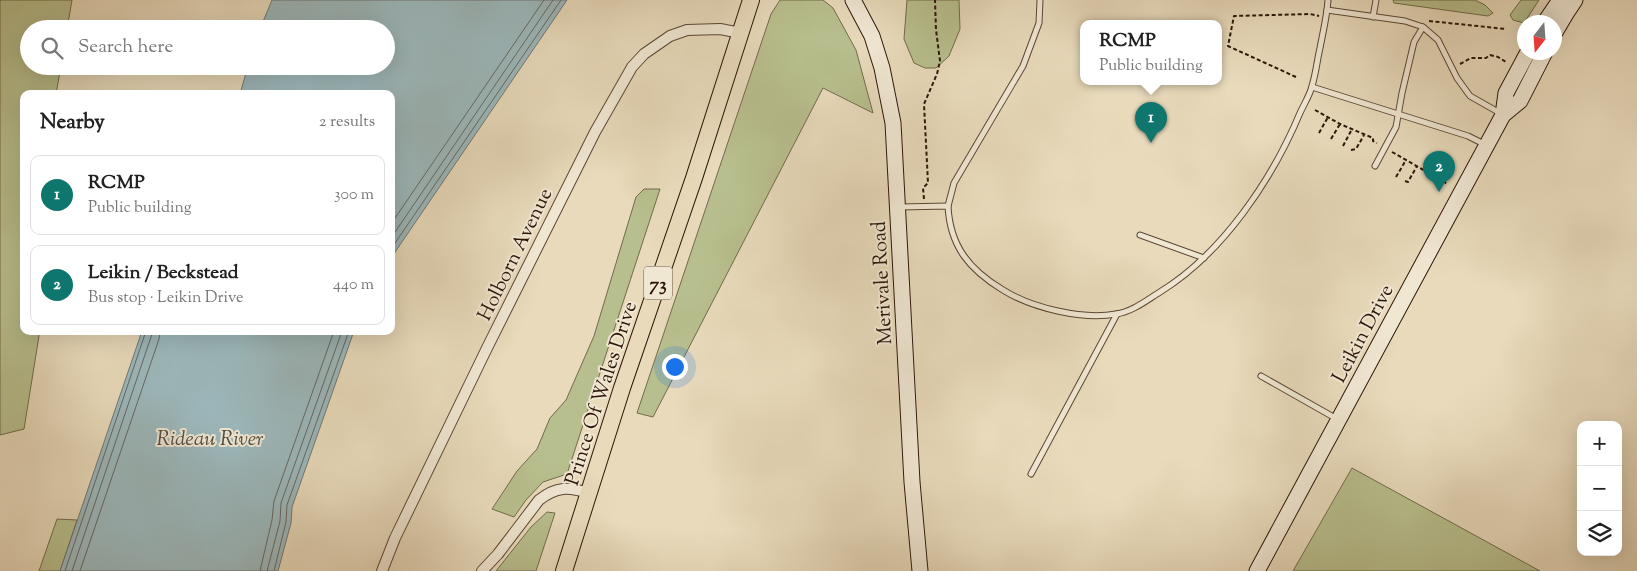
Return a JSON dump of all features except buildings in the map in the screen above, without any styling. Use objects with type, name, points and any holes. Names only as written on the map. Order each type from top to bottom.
[{"type":"main road","name":"Prince Of Wales Drive","points":[[564,571],[751,0]]},
{"type":"main road","points":[[742,27],[758,0]]},
{"type":"street","points":[[1550,15],[1560,0]]},
{"type":"street","points":[[1562,19],[1575,0]]},
{"type":"street","name":"Merivale Road","points":[[854,1],[872,36],[882,68],[893,123],[912,482],[920,571]]},
{"type":"street","name":"Holborn Avenue","points":[[382,571],[395,538],[594,132],[632,67],[644,54],[670,36],[687,30],[742,27]]},
{"type":"street","name":"Leikin Drive","points":[[1257,571],[1503,115],[1506,92],[1524,60]]},
{"type":"street","name":"Leikin Drive","points":[[1503,115],[1520,101],[1541,60]]},
{"type":"street","points":[[482,571],[498,554],[544,496],[554,490],[563,488],[574,488],[589,493]]},
{"type":"lane","points":[[1040,0],[1039,22],[1023,66],[954,183],[948,206],[951,225],[966,259],[977,272],[998,287],[1014,297],[1066,312],[1091,315],[1117,314],[1138,306],[1172,285],[1219,243],[1267,179],[1289,139],[1312,87],[1328,0]]},
{"type":"lane","points":[[1374,17],[1376,0]]},
{"type":"lane","points":[[1327,10],[1404,21],[1423,27],[1438,40],[1463,88],[1470,96],[1503,115]]},
{"type":"lane","points":[[1376,166],[1396,127],[1414,42],[1423,27]]},
{"type":"lane","points":[[1312,87],[1468,136],[1486,146]]},
{"type":"lane","points":[[897,207],[948,206]]},
{"type":"lane","points":[[1140,235],[1204,258]]},
{"type":"lane","points":[[1031,474],[1117,314]]},
{"type":"lane","points":[[1261,376],[1338,419]]},
{"type":"path","points":[[924,206],[923,188],[928,183],[924,104],[937,74],[940,61],[935,0]]},
{"type":"path","points":[[1296,77],[1228,46],[1234,16],[1310,14],[1326,18]]},
{"type":"path","points":[[1423,27],[1429,20],[1506,29]]},
{"type":"path","points":[[1452,68],[1471,58],[1486,58],[1490,56],[1498,57],[1508,64]]},
{"type":"path","points":[[1315,110],[1352,130],[1373,138],[1373,140],[1385,148],[1448,184]]},
{"type":"path","points":[[1319,133],[1328,117]]},
{"type":"path","points":[[1331,140],[1340,124]]},
{"type":"path","points":[[1343,146],[1352,130]]},
{"type":"path","points":[[1351,150],[1356,150],[1364,134]]},
{"type":"path","points":[[1396,177],[1406,160]]},
{"type":"path","points":[[1405,182],[1408,182],[1417,166]]},
{"type":"green space","points":[[0,0],[72,0],[69,20],[20,20],[20,75],[59,75],[57,90],[20,90],[20,335],[39,336],[24,429],[0,435]]},
{"type":"green space","points":[[780,0],[823,0],[833,8],[856,50],[873,113],[823,88],[653,417],[637,413],[771,14]]},
{"type":"green space","points":[[907,0],[959,0],[960,29],[949,56],[936,68],[925,68],[914,63],[904,39]]},
{"type":"green space","points":[[1393,0],[1475,0],[1485,5],[1493,13],[1488,16],[1394,3]]},
{"type":"green space","points":[[1521,0],[1539,0],[1529,15],[1517,15],[1517,21],[1513,20],[1510,15]]},
{"type":"green space","points":[[644,189],[660,189],[567,474],[543,482],[526,500],[514,517],[492,509],[517,471],[537,449],[550,418],[566,400],[594,336],[636,197]]},
{"type":"green space","points":[[1352,468],[1540,571],[1293,571]]},
{"type":"green space","points":[[547,512],[555,513],[536,571],[496,571],[531,527]]},
{"type":"green space","points":[[57,519],[77,520],[60,571],[39,571]]},
{"type":"water","points":[[272,0],[567,0],[395,252],[395,90],[241,90],[245,75],[395,75],[395,20],[264,20]]},
{"type":"water","name":"Rideau River","points":[[141,335],[353,335],[292,507],[291,523],[278,571],[60,571]]},
{"type":"place","name":"RCMP","points":[[1151,143]]},
{"type":"place","name":"Leikin / Beckstead","points":[[1439,192]]}]
